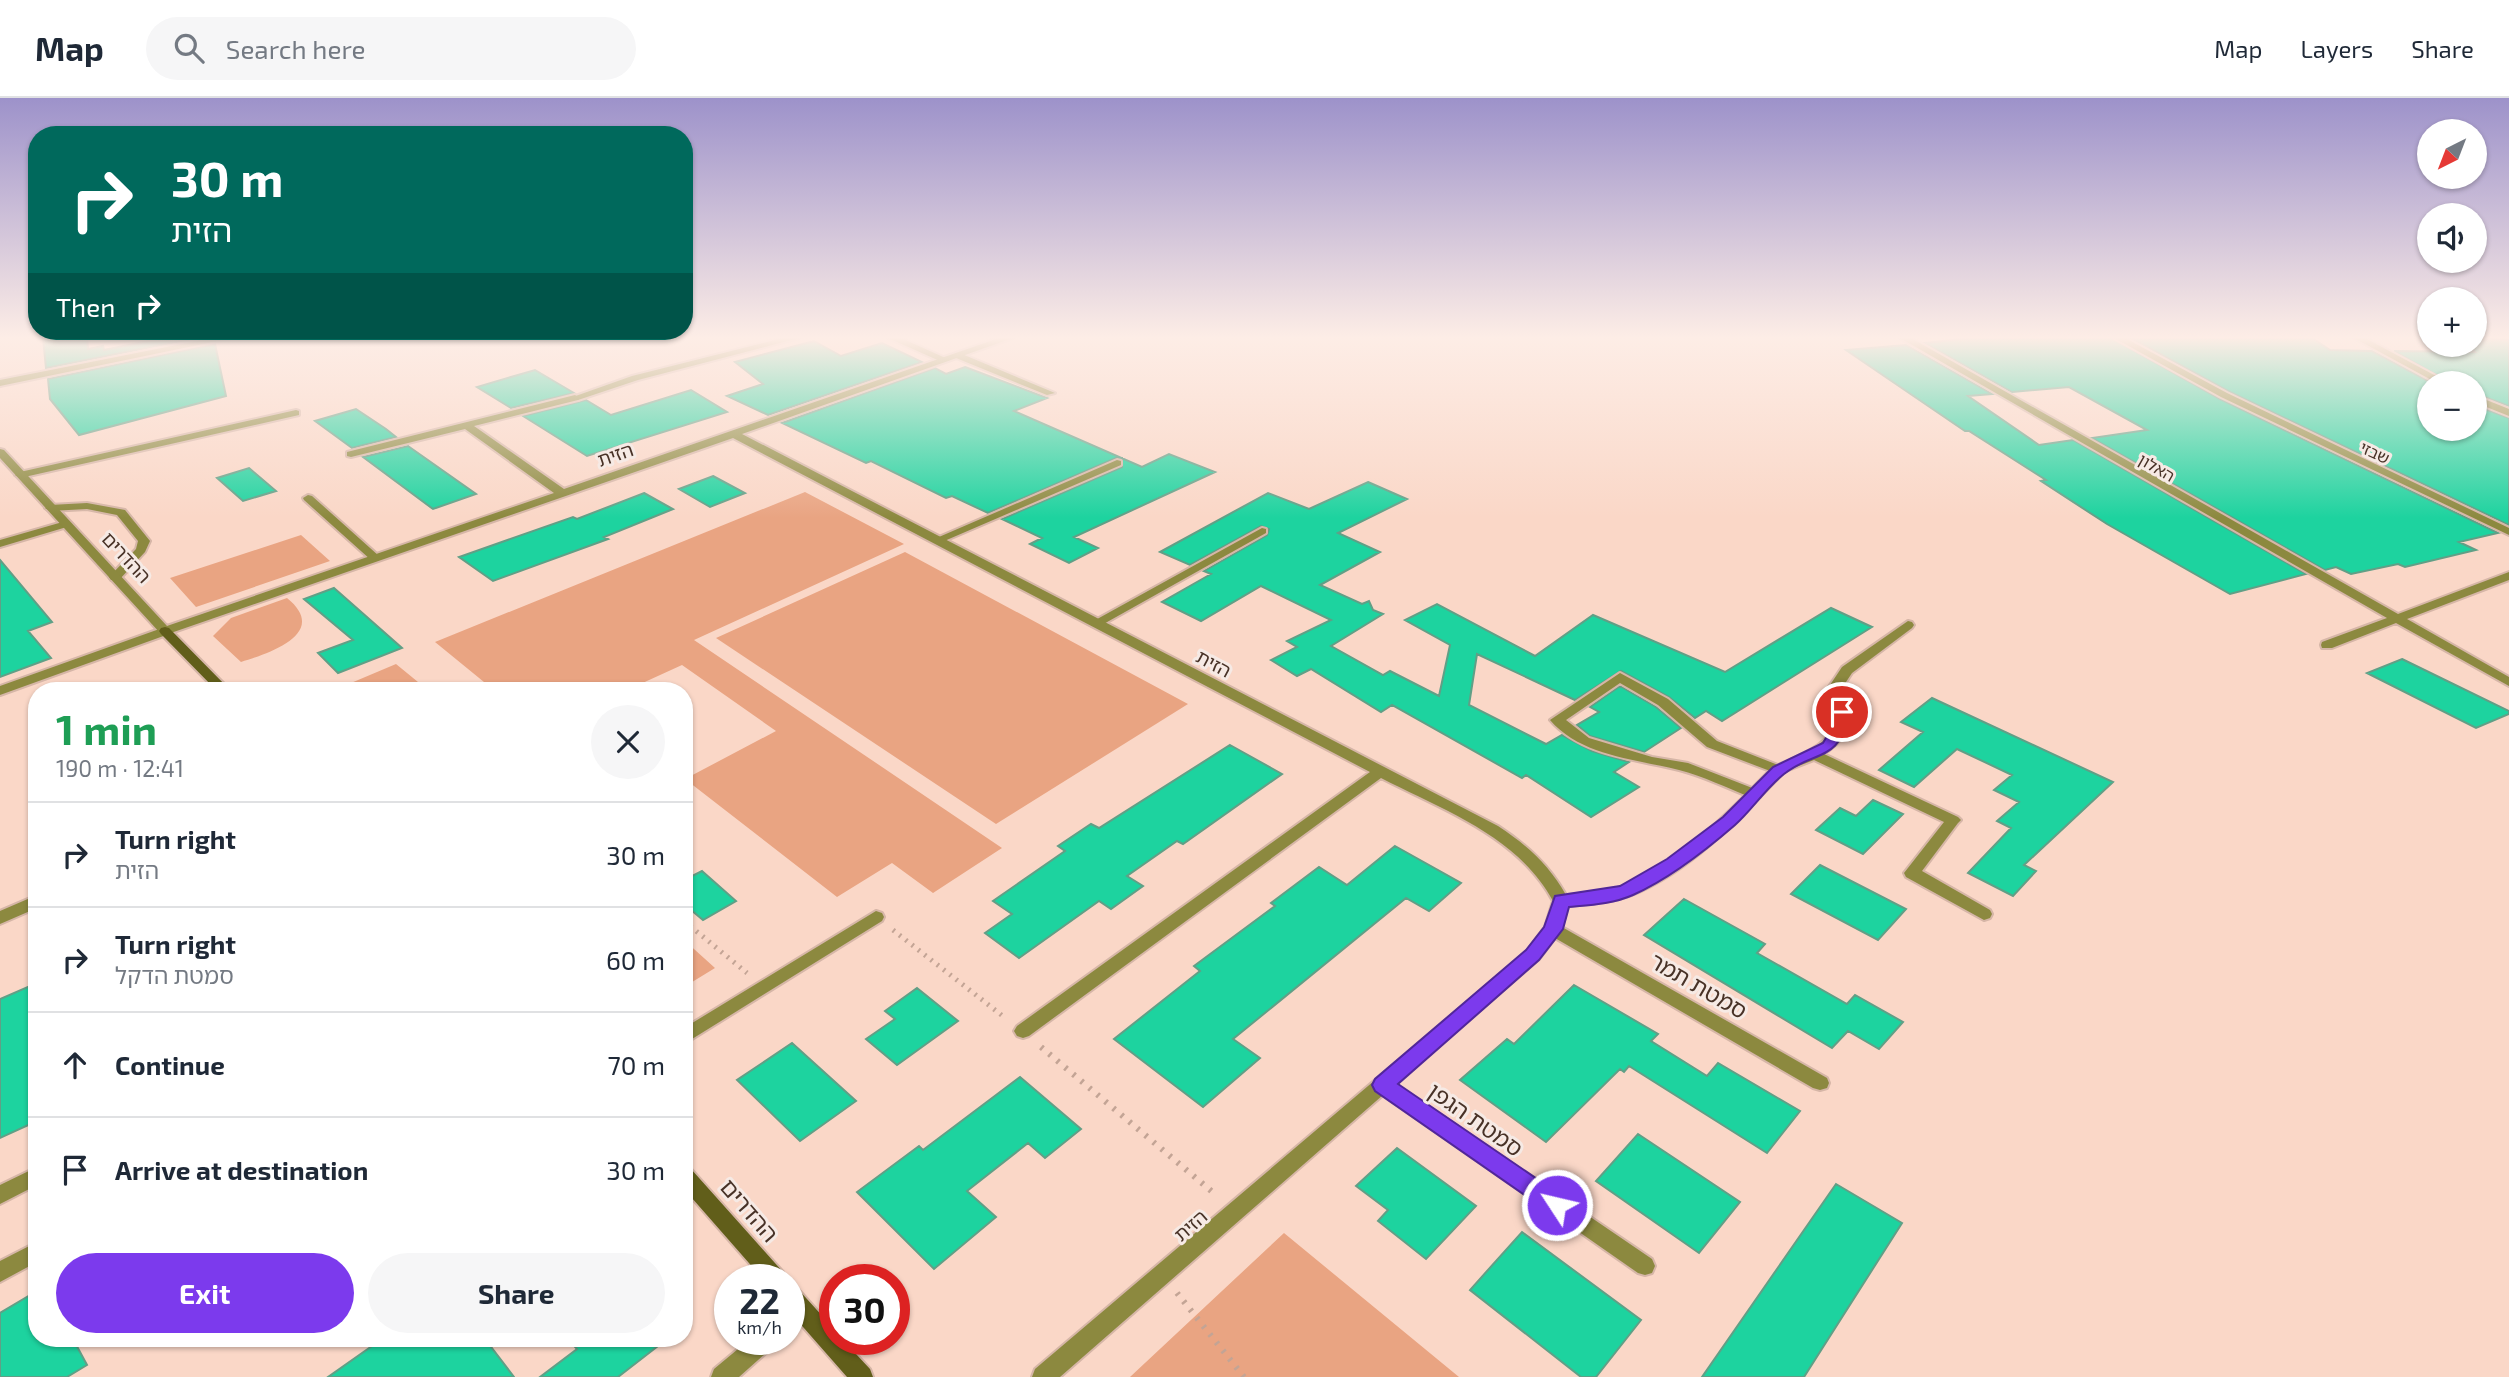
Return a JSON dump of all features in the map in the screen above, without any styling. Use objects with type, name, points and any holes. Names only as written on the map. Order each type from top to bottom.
[{"type":"street","points":[[351,454],[576,398]]},
{"type":"street","points":[[734,434],[838,398]]},
{"type":"street","name":"האלון","points":[[2007,398],[2509,682]]},
{"type":"street","name":"שבזי","points":[[2230,398],[2509,532]]},
{"type":"street","points":[[2487,404],[2509,413]]},
{"type":"street","points":[[20,475],[296,413]]},
{"type":"street","points":[[466,425],[562,493]]},
{"type":"street","name":"הזית","points":[[0,691],[165,631],[734,434],[1381,771],[1493,830],[1524,850],[1549,876],[1561,901],[1553,929],[1532,955],[1043,1377]]},
{"type":"street","name":"ההדרים","points":[[0,452],[215,682]]},
{"type":"street","points":[[938,540],[1116,463]]},
{"type":"street","points":[[308,498],[375,558]]},
{"type":"street","points":[[50,508],[87,506],[121,512],[144,541],[141,550],[115,577]]},
{"type":"street","points":[[0,544],[66,524]]},
{"type":"street","points":[[1096,623],[1262,531]]},
{"type":"street","points":[[2327,645],[2509,576]]},
{"type":"street","points":[[1561,901],[1626,891],[1673,864],[1729,821],[1778,770],[1829,746],[1839,729],[1842,712],[1833,691],[1847,670],[1908,625]]},
{"type":"street","points":[[1755,794],[1683,766],[1651,761],[1584,741],[1557,720],[1620,677],[1663,702],[1712,744],[1778,770]]},
{"type":"street","points":[[1813,754],[1952,821],[1912,873],[1984,914]]},
{"type":"street","points":[[1023,1031],[1381,771]]},
{"type":"street","points":[[0,918],[28,905]]},
{"type":"street","points":[[693,1031],[876,916]]},
{"type":"street","name":"סמטת תמר","points":[[1553,929],[1820,1083]]},
{"type":"street","name":"סמטת הגפן","points":[[1382,1085],[1645,1266]]},
{"type":"street","points":[[0,1195],[28,1180]]},
{"type":"street","name":"ההדרים","points":[[693,1185],[763,1264]]},
{"type":"street","points":[[0,1272],[28,1256]]},
{"type":"street","points":[[805,1320],[862,1377]]},
{"type":"street","points":[[722,1377],[747,1355]]},
{"type":"path","points":[[876,916],[1023,1031],[1236,1211]]},
{"type":"path","points":[[693,929],[763,987]]},
{"type":"path","points":[[1162,1274],[1244,1377]]},
{"type":"shaded area","points":[[805,492],[904,544],[694,640],[1002,848],[933,893],[892,863],[837,897],[693,785],[693,775],[776,731],[682,665],[645,682],[484,682],[435,642]]},
{"type":"shaded area","points":[[301,535],[330,561],[196,607],[170,578]]},
{"type":"shaded area","points":[[905,552],[1188,704],[996,824],[716,638]]},
{"type":"shaded area","points":[[287,598],[299,610],[302,622],[299,631],[280,647],[241,662],[213,636],[231,618]]},
{"type":"shaded area","points":[[396,664],[418,682],[353,682]]},
{"type":"shaded area","points":[[693,948],[715,968],[693,981]]},
{"type":"shaded area","points":[[1284,1233],[1459,1377],[1130,1377]]},
{"type":"building","points":[[50,398],[220,398],[79,435]]},
{"type":"building","points":[[494,398],[554,398],[511,408]]},
{"type":"building","points":[[666,398],[704,398],[727,412],[587,456],[523,416],[586,400],[611,415]]},
{"type":"building","points":[[731,398],[818,398],[768,415]]},
{"type":"building","points":[[852,398],[1046,398],[1014,411],[1121,458],[988,513],[952,496],[946,498],[871,461],[866,463],[782,423]]},
{"type":"building","points":[[1916,398],[1970,398],[2039,445],[2073,440],[2306,574],[2230,594],[2107,524],[2041,481],[2046,480]]},
{"type":"building","points":[[2088,398],[2218,398],[2498,533],[2459,542],[2476,550],[2405,567],[2398,564],[2351,574],[2336,567],[2325,570],[2092,438],[2147,430]]},
{"type":"building","points":[[2242,398],[2417,398],[2417,441],[2487,441],[2487,410],[2509,418],[2509,525]]},
{"type":"building","points":[[2487,398],[2487,398],[2509,398],[2509,406]]},
{"type":"building","points":[[356,409],[396,437],[352,448],[315,421]]},
{"type":"building","points":[[408,446],[476,494],[433,509],[363,457]]},
{"type":"building","points":[[1169,454],[1215,472],[1074,537],[1098,548],[1069,563],[1030,544],[1042,538],[1002,519],[1122,467],[1122,458],[1142,467]]},
{"type":"building","points":[[249,468],[276,491],[243,501],[217,478]]},
{"type":"building","points":[[713,476],[745,493],[710,507],[679,489]]},
{"type":"building","points":[[1368,482],[1407,499],[1338,533],[1380,552],[1320,585],[1362,604],[1369,601],[1373,610],[1383,614],[1331,646],[1383,675],[1390,671],[1439,696],[1450,645],[1405,620],[1437,604],[1535,656],[1593,615],[1725,672],[1831,608],[1872,627],[1722,721],[1706,711],[1695,718],[1669,697],[1621,671],[1575,700],[1477,654],[1469,705],[1546,744],[1562,735],[1592,751],[1629,762],[1614,772],[1639,787],[1591,817],[1526,775],[1522,778],[1392,705],[1381,712],[1311,669],[1297,676],[1271,660],[1297,647],[1287,641],[1331,620],[1261,586],[1201,621],[1162,602],[1211,574],[1204,571],[1267,535],[1269,529],[1261,526],[1190,565],[1160,552],[1268,493],[1309,509]]},
{"type":"building","points":[[644,493],[673,509],[604,537],[608,539],[493,581],[459,557],[573,517],[577,519]]},
{"type":"building","points":[[0,560],[52,622],[28,631],[51,658],[0,677]]},
{"type":"building","points":[[334,588],[402,648],[338,673],[318,653],[353,640],[304,599]]},
{"type":"building","points":[[2402,659],[2509,711],[2509,714],[2476,728],[2367,673]]},
{"type":"building","points":[[1620,686],[1656,707],[1681,728],[1644,752],[1590,736],[1577,725],[1599,712],[1590,707]]},
{"type":"building","points":[[1932,698],[2113,782],[2024,865],[2036,871],[2013,896],[1968,873],[2011,828],[1997,821],[2019,802],[1994,790],[2012,775],[1957,749],[1914,787],[1879,770],[1923,732],[1901,722]]},
{"type":"building","points":[[1230,745],[1282,774],[1183,844],[1177,841],[1127,876],[1143,886],[1111,909],[1099,901],[1019,958],[985,933],[1012,914],[993,901],[1065,851],[1058,846],[1091,824],[1099,828]]},
{"type":"building","points":[[1873,800],[1903,814],[1863,854],[1816,830],[1840,808],[1856,816]]},
{"type":"building","points":[[1395,846],[1461,883],[1429,911],[1406,898],[1233,1039],[1260,1058],[1203,1107],[1114,1039],[1200,971],[1194,966],[1275,906],[1271,903],[1319,867],[1347,885]]},
{"type":"building","points":[[1820,865],[1906,909],[1878,940],[1791,894]]},
{"type":"building","points":[[702,871],[736,901],[703,920],[693,912],[693,876]]},
{"type":"building","points":[[1684,899],[1765,944],[1757,953],[1847,1004],[1855,995],[1903,1022],[1879,1049],[1848,1031],[1832,1048],[1644,935]]},
{"type":"building","points":[[1574,985],[1658,1034],[1651,1041],[1707,1076],[1718,1063],[1800,1111],[1767,1153],[1629,1066],[1624,1072],[1620,1069],[1546,1142],[1460,1080],[1507,1039],[1514,1044]]},
{"type":"building","points":[[28,987],[28,1125],[0,1138],[0,999]]},
{"type":"building","points":[[917,988],[958,1021],[897,1065],[866,1039],[895,1019],[885,1011]]},
{"type":"building","points":[[792,1043],[856,1101],[800,1141],[737,1080]]},
{"type":"building","points":[[1020,1077],[1081,1129],[1045,1158],[1028,1143],[967,1191],[996,1217],[934,1269],[857,1192],[919,1146],[923,1150]]},
{"type":"building","points":[[1638,1134],[1740,1202],[1699,1253],[1596,1181]]},
{"type":"building","points":[[1397,1148],[1476,1206],[1426,1259],[1378,1221],[1388,1210],[1356,1186]]},
{"type":"building","points":[[1836,1184],[1902,1223],[1804,1377],[1702,1377]]},
{"type":"building","points":[[1522,1232],[1641,1320],[1596,1377],[1581,1377],[1470,1290]]},
{"type":"building","points":[[28,1296],[28,1347],[77,1347],[87,1365],[67,1377],[0,1377],[0,1313]]},
{"type":"building","points":[[371,1347],[491,1347],[514,1377],[328,1377]]},
{"type":"building","points":[[575,1347],[657,1347],[618,1377],[540,1377],[577,1349]]},
{"type":"route","points":[[1557,1205],[1382,1085],[1532,955],[1553,929],[1561,901],[1626,891],[1673,864],[1729,821],[1778,770],[1829,746],[1839,729],[1842,712]]}]
